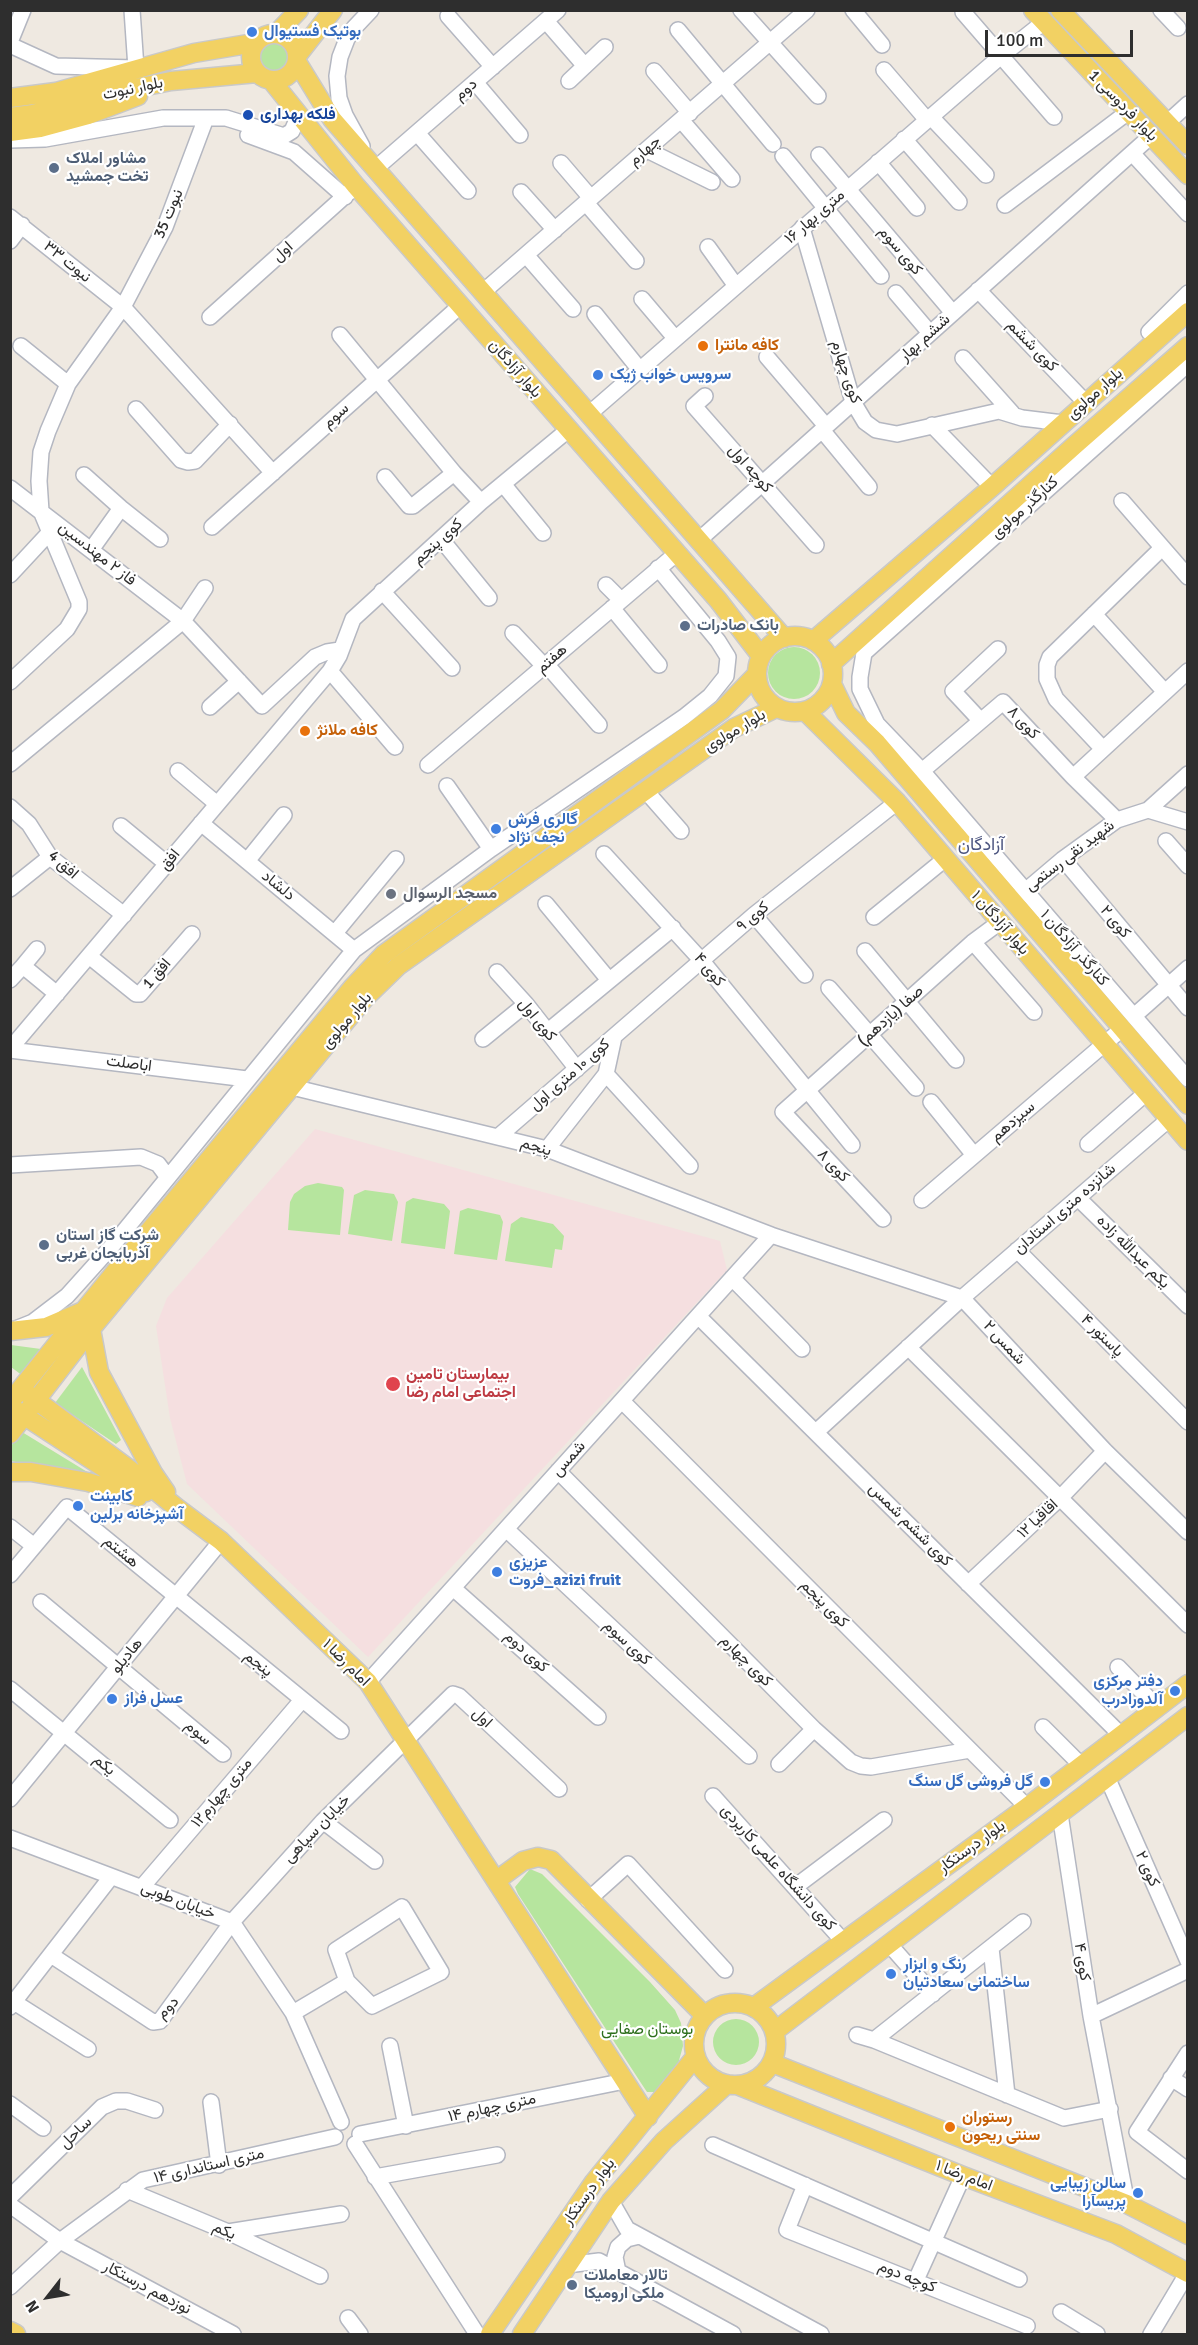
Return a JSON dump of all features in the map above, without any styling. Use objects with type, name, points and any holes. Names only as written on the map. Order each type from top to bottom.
[{"type":"main road","points":[[277,33],[299,10]]},
{"type":"main road","points":[[316,10],[322,13],[333,11]]},
{"type":"main road","points":[[297,59],[296,49],[289,39],[277,33],[264,35],[254,43],[250,58],[264,77],[284,78],[294,68],[297,59],[333,11]]},
{"type":"main road","name":"بلوار فردوسی 1","points":[[1048,13],[1128,112],[1188,175]]},
{"type":"main road","name":"بلوار فردوسی 1","points":[[1048,13],[1188,145]]},
{"type":"main road","name":"بلوار نبوت","points":[[10,98],[56,92],[194,53],[254,43]]},
{"type":"main road","name":"بلوار آزادگان","points":[[297,59],[332,119],[591,412],[784,638]]},
{"type":"main road","name":"بلوار نبوت","points":[[10,117],[33,114],[111,93],[171,81],[264,77]]},
{"type":"main road","name":"بلوار آزادگان","points":[[264,77],[312,132],[351,191],[460,306],[718,600],[761,656]]},
{"type":"main road","points":[[10,132],[40,128],[88,115],[171,81]]},
{"type":"main road","points":[[312,132],[318,121],[332,119]]},
{"type":"main road","name":"بلوار مولوی","points":[[813,641],[992,487],[1188,312]]},
{"type":"main road","name":"بلوار مولوی","points":[[831,664],[1188,346]]},
{"type":"main road","points":[[718,600],[732,592],[736,584]]},
{"type":"main road","points":[[794,636],[813,641],[821,647],[831,664],[832,684],[822,701],[805,711],[795,712],[776,708],[764,697],[757,682],[761,656],[775,642],[784,638],[794,636]]},
{"type":"main road","name":"بلوار مولوی","points":[[38,1401],[91,1329],[292,1087],[384,954],[722,710],[757,674]]},
{"type":"main road","name":"بلوار آزادگان ۱","points":[[832,684],[846,712],[1018,896],[1128,1022],[1188,1105]]},
{"type":"main road","name":"بلوار مولوی","points":[[10,1434],[15,1399],[115,1272],[359,993],[734,728],[776,708]]},
{"type":"main road","name":"بلوار آزادگان ۱","points":[[805,711],[897,802],[1188,1141]]},
{"type":"main road","points":[[706,722],[716,727],[719,740]]},
{"type":"main road","points":[[857,760],[859,747],[877,743]]},
{"type":"main road","points":[[10,1331],[46,1327],[86,1310]]},
{"type":"main road","points":[[91,1329],[99,1372],[153,1473],[177,1508]]},
{"type":"main road","name":"امام رضا ۱","points":[[15,1399],[38,1401],[129,1468],[220,1540],[368,1682],[648,2117]]},
{"type":"main road","name":"امام رضا ۱","points":[[15,1399],[127,1483],[177,1508]]},
{"type":"main road","points":[[10,1472],[31,1472],[88,1482],[177,1508]]},
{"type":"main road","name":"بلوار درستکار","points":[[754,2007],[1027,1807],[1188,1684]]},
{"type":"main road","name":"بلوار درستکار","points":[[775,2031],[1188,1716]]},
{"type":"main road","points":[[497,1880],[523,1861],[538,1857],[550,1860],[705,2016]]},
{"type":"main road","points":[[871,1920],[889,1944]]},
{"type":"main road","points":[[744,2003],[754,2007],[763,2013],[775,2031],[776,2053],[772,2063],[758,2079],[732,2085],[708,2074],[696,2056],[695,2035],[705,2016],[723,2004],[744,2003]]},
{"type":"main road","name":"بلوار درستکار","points":[[490,2334],[594,2182],[696,2056]]},
{"type":"main road","name":"امام رضا ۱","points":[[772,2063],[1127,2204],[1188,2235]]},
{"type":"main road","name":"امام رضا ۱","points":[[732,2085],[1116,2234],[1187,2273]]},
{"type":"main road","name":"بلوار درستکار","points":[[522,2334],[611,2201],[664,2141],[732,2085]]},
{"type":"main road","points":[[10,2331],[16,2334]]},
{"type":"street","points":[[23,10],[10,44],[56,66],[136,68],[132,10]]},
{"type":"street","points":[[372,10],[354,28],[347,39],[340,57],[337,76],[339,98],[345,115],[376,168]]},
{"type":"street","points":[[741,10],[818,96]]},
{"type":"street","name":"چهارم","points":[[485,291],[807,10]]},
{"type":"street","points":[[853,10],[882,45]]},
{"type":"street","points":[[1161,10],[1178,28]]},
{"type":"street","points":[[963,12],[1054,117]]},
{"type":"street","name":"۱۶ متری بهار","points":[[591,412],[1048,13]]},
{"type":"street","points":[[550,15],[585,66]]},
{"type":"street","name":"دوم","points":[[376,168],[550,15]]},
{"type":"street","points":[[448,16],[493,67]]},
{"type":"street","points":[[678,30],[881,276]]},
{"type":"street","points":[[569,81],[605,47]]},
{"type":"street","points":[[884,70],[986,175]]},
{"type":"street","points":[[654,71],[732,179]]},
{"type":"street","points":[[475,82],[520,135]]},
{"type":"street","points":[[1167,123],[1188,104]]},
{"type":"street","points":[[1005,205],[1128,112]]},
{"type":"street","points":[[10,140],[45,139],[164,118],[226,118],[284,136],[292,132],[299,115]]},
{"type":"street","points":[[206,118],[224,128],[294,152],[351,191]]},
{"type":"street","name":"نبوت 35","points":[[13,674],[67,629],[79,609],[79,602],[41,511],[39,481],[41,452],[68,384],[123,307],[165,227],[206,118]]},
{"type":"street","points":[[417,133],[468,191]]},
{"type":"street","name":"ششم بهار","points":[[699,540],[1151,136]]},
{"type":"street","points":[[904,139],[959,202]]},
{"type":"street","points":[[647,150],[712,182]]},
{"type":"street","points":[[1132,153],[1188,214]]},
{"type":"street","name":"کوی سوم","points":[[819,155],[953,313]]},
{"type":"street","points":[[878,162],[917,208]]},
{"type":"street","points":[[561,163],[636,261]]},
{"type":"street","name":"اول","points":[[210,317],[351,191]]},
{"type":"street","points":[[521,192],[555,230]]},
{"type":"street","points":[[10,241],[16,221]]},
{"type":"street","name":"نبوت ۳۳","points":[[16,221],[123,307],[273,472]]},
{"type":"street","name":"کوی چهارم","points":[[802,228],[854,402],[865,422],[876,430],[897,434],[999,411],[1012,413],[1022,418],[1063,423]]},
{"type":"street","points":[[708,247],[736,286]]},
{"type":"street","points":[[526,255],[573,309]]},
{"type":"street","name":"کوی ششم","points":[[978,290],[1085,402]]},
{"type":"street","points":[[896,293],[930,333]]},
{"type":"street","points":[[1149,332],[1188,293]]},
{"type":"street","points":[[642,299],[675,338]]},
{"type":"street","name":"سوم","points":[[212,527],[460,306]]},
{"type":"street","points":[[595,314],[640,370]]},
{"type":"street","points":[[340,334],[454,473],[481,502]]},
{"type":"street","points":[[21,346],[68,384]]},
{"type":"street","points":[[767,357],[869,487]]},
{"type":"street","points":[[963,358],[1012,413]]},
{"type":"street","name":"کنارگذر مولوی","points":[[831,664],[864,653],[1188,364]]},
{"type":"street","name":"کوچه اول","points":[[705,396],[694,405],[816,545]]},
{"type":"street","points":[[136,409],[181,460],[188,462],[195,461],[230,424]]},
{"type":"street","points":[[932,426],[992,487]]},
{"type":"street","name":"کوی پنجم","points":[[330,671],[353,619],[481,502],[568,430]]},
{"type":"street","points":[[386,477],[409,506],[413,506],[454,473]]},
{"type":"street","points":[[84,475],[160,539]]},
{"type":"street","points":[[503,484],[543,533]]},
{"type":"street","name":"فاز ۲ مهندسین","points":[[10,488],[183,621],[262,706],[315,657],[340,650]]},
{"type":"street","points":[[1122,501],[1188,577]]},
{"type":"street","points":[[91,550],[121,508]]},
{"type":"street","points":[[10,575],[49,533]]},
{"type":"street","points":[[441,539],[489,598]]},
{"type":"street","points":[[1103,749],[1056,699],[1047,679],[1047,665],[1050,657],[1162,548]]},
{"type":"street","name":"هفتم","points":[[428,765],[676,553]]},
{"type":"street","points":[[10,1331],[33,1322],[67,1296],[112,1246],[354,950],[491,849],[684,717],[710,696],[726,676],[728,657],[718,640],[658,568]]},
{"type":"street","points":[[606,585],[616,604],[659,665]]},
{"type":"street","points":[[10,764],[183,621],[205,588]]},
{"type":"street","points":[[382,591],[452,668]]},
{"type":"street","points":[[1094,614],[1165,692]]},
{"type":"street","points":[[513,633],[599,725]]},
{"type":"street","points":[[980,720],[953,691],[998,649]]},
{"type":"street","points":[[864,653],[861,689],[867,707],[878,724],[922,771],[1018,896]]},
{"type":"street","points":[[330,671],[395,747]]},
{"type":"street","name":"افق","points":[[10,1050],[330,671]]},
{"type":"street","points":[[1073,777],[1188,671]]},
{"type":"street","points":[[726,676],[757,674]]},
{"type":"street","points":[[210,707],[239,681]]},
{"type":"street","name":"کوی ۸","points":[[922,771],[1003,702],[1073,777],[1117,819]]},
{"type":"street","points":[[846,712],[878,724]]},
{"type":"street","points":[[178,771],[217,804]]},
{"type":"street","name":"شهید نقی رستمی","points":[[1018,896],[1117,819],[1148,810],[1188,774]]},
{"type":"street","points":[[447,786],[491,849]]},
{"type":"street","points":[[645,790],[681,831]]},
{"type":"street","name":"کوی ۹","points":[[614,1037],[754,915],[897,802]]},
{"type":"street","name":"افق 4","points":[[10,807],[29,824],[50,857],[124,915]]},
{"type":"street","points":[[1148,810],[1188,822]]},
{"type":"street","points":[[247,861],[284,815]]},
{"type":"street","name":"دلشاد","points":[[201,823],[354,950]]},
{"type":"street","points":[[121,826],[167,864]]},
{"type":"street","points":[[1166,841],[1188,866]]},
{"type":"street","name":"کوی ۴","points":[[604,854],[702,961],[852,1146]]},
{"type":"street","points":[[10,889],[50,857]]},
{"type":"street","points":[[874,917],[945,858]]},
{"type":"street","points":[[335,933],[396,859]]},
{"type":"street","name":"کوی ۲","points":[[1063,859],[1188,1008]]},
{"type":"street","points":[[546,904],[609,980]]},
{"type":"street","points":[[754,915],[805,975]]},
{"type":"street","name":"صفا (یازدهم)","points":[[783,1112],[973,942],[1000,922]]},
{"type":"street","points":[[547,1032],[673,928]]},
{"type":"street","name":"افق 1","points":[[89,956],[136,994],[140,994],[192,934]]},
{"type":"street","points":[[973,942],[1034,1012]]},
{"type":"street","points":[[10,980],[37,949]]},
{"type":"street","points":[[865,951],[956,1060]]},
{"type":"street","points":[[23,966],[57,994]]},
{"type":"street","name":"سیزدهم","points":[[922,1200],[1104,1044],[1188,968]]},
{"type":"street","name":"کوی اول","points":[[497,972],[526,1004],[577,1069]]},
{"type":"street","points":[[829,988],[916,1088]]},
{"type":"street","points":[[483,1039],[526,1004]]},
{"type":"street","points":[[1128,1022],[1188,1079]]},
{"type":"street","points":[[547,1149],[606,1074],[614,1037]]},
{"type":"street","name":"کوی ۱۰ متری اول","points":[[499,1136],[614,1037]]},
{"type":"street","name":"اباصلت","points":[[10,1050],[247,1079]]},
{"type":"street","points":[[606,1074],[690,1166]]},
{"type":"street","name":"پنجم","points":[[292,1087],[547,1149],[771,1235]]},
{"type":"street","points":[[1088,1144],[1146,1093]]},
{"type":"street","points":[[931,1102],[974,1155]]},
{"type":"street","name":"کوی ۸","points":[[783,1112],[883,1219]]},
{"type":"street","name":"شانزده متری استادان","points":[[816,1432],[962,1298],[1168,1120]]},
{"type":"street","points":[[10,1165],[141,1157],[158,1164],[167,1176]]},
{"type":"street","name":"یکم عبدالله زاده","points":[[1078,1198],[1188,1306]]},
{"type":"street","name":"شمس","points":[[368,1682],[771,1235]]},
{"type":"street","name":"شمس ۲","points":[[771,1235],[962,1298],[1105,1451],[1188,1532]]},
{"type":"street","points":[[112,1246],[115,1272]]},
{"type":"street","name":"پاستور ۴","points":[[1017,1250],[1188,1422]]},
{"type":"street","points":[[732,1278],[802,1349]]},
{"type":"street","name":"کوی ششم شمس","points":[[698,1316],[1121,1735]]},
{"type":"street","points":[[908,1347],[1188,1625]]},
{"type":"street","name":"کوی پنجم","points":[[622,1401],[1027,1807]]},
{"type":"street","name":"اقاقیا ۱۲","points":[[968,1584],[1061,1497],[1105,1451]]},
{"type":"street","name":"کوی چهارم","points":[[558,1471],[814,1729],[851,1762],[871,1767],[970,1750]]},
{"type":"street","name":"هشتم","points":[[34,1546],[67,1508],[174,1597]]},
{"type":"street","points":[[10,1527],[34,1546],[10,1575]]},
{"type":"street","name":"کوی سوم","points":[[506,1529],[748,1756]]},
{"type":"street","name":"هادیلو","points":[[11,1797],[220,1540]]},
{"type":"street","name":"کوی دوم","points":[[453,1588],[598,1717]]},
{"type":"street","name":"پنجم","points":[[174,1597],[341,1731]]},
{"type":"street","name":"سوم","points":[[41,1602],[223,1754]]},
{"type":"street","points":[[1118,1667],[1157,1707]]},
{"type":"street","points":[[10,1689],[65,1732]]},
{"type":"street","name":"اول","points":[[406,1740],[453,1694],[459,1696],[559,1790]]},
{"type":"street","name":"۱۲متری چهارم","points":[[142,1887],[302,1700]]},
{"type":"street","points":[[1043,1727],[1081,1765]]},
{"type":"street","points":[[779,1764],[814,1729]]},
{"type":"street","name":"یکم","points":[[65,1732],[170,1820]]},
{"type":"street","name":"خیابان سپاهی","points":[[232,1923],[323,1821],[406,1740]]},
{"type":"street","name":"کوی ۲","points":[[1107,1777],[1188,1961]]},
{"type":"street","name":"کوی دانشگاه علمی کاربردی","points":[[714,1796],[843,1941]]},
{"type":"street","name":"کوی ۴","points":[[1060,1814],[1091,2016],[1127,2204]]},
{"type":"street","points":[[795,1887],[884,1820]]},
{"type":"street","points":[[323,1821],[375,1861]]},
{"type":"street","name":"خیابان طوبی","points":[[10,1838],[232,1923],[293,2013],[342,2122]]},
{"type":"street","points":[[588,1900],[628,1864],[725,1970]]},
{"type":"street","points":[[88,2049],[12,2004],[111,1877]]},
{"type":"street","points":[[402,1907],[441,1972],[372,2006],[347,1981],[336,1950],[402,1907]]},
{"type":"street","points":[[874,2040],[1023,1922]]},
{"type":"street","name":"دوم","points":[[51,1955],[153,2022],[160,2020],[169,2012],[232,1923]]},
{"type":"street","points":[[889,1944],[933,1994]]},
{"type":"street","points":[[991,1948],[1007,2095]]},
{"type":"street","points":[[1091,2016],[1188,1970]]},
{"type":"street","points":[[293,2013],[347,1981]]},
{"type":"street","points":[[856,2035],[874,2040],[1064,2118],[1110,2109]]},
{"type":"street","points":[[390,2046],[406,2126]]},
{"type":"street","points":[[1188,2052],[1137,2132],[1188,2171]]},
{"type":"street","points":[[1171,2078],[1188,2089]]},
{"type":"street","name":"۱۴ متری چهارم","points":[[358,2139],[406,2126],[625,2080]]},
{"type":"street","name":"ساحل","points":[[10,2197],[102,2108],[116,2101],[127,2101],[155,2110]]},
{"type":"street","points":[[211,2102],[219,2164]]},
{"type":"street","points":[[10,2104],[43,2128]]},
{"type":"street","points":[[358,2139],[343,2145],[335,2137],[337,2126],[348,2121],[359,2128],[358,2139],[375,2177],[477,2334]]},
{"type":"street","name":"۱۴ متری استانداری","points":[[10,2287],[16,2271],[127,2190],[143,2181],[335,2137]]},
{"type":"street","points":[[713,2145],[1019,2279]]},
{"type":"street","points":[[375,2177],[497,2156]]},
{"type":"street","points":[[916,2280],[963,2176]]},
{"type":"street","name":"کوچه دوم","points":[[805,2185],[787,2230],[1027,2326]]},
{"type":"street","name":"یکم","points":[[127,2190],[228,2232],[320,2276]]},
{"type":"street","points":[[611,2201],[627,2229],[821,2334]]},
{"type":"street","points":[[10,2205],[60,2241]]},
{"type":"street","points":[[228,2232],[341,2214]]},
{"type":"street","points":[[618,2272],[615,2257],[618,2247],[627,2239],[639,2236]]},
{"type":"street","name":"نوزدهم درستکار","points":[[60,2241],[232,2334]]},
{"type":"street","points":[[567,2265],[599,2261],[733,2334]]},
{"type":"street","points":[[1151,2334],[1187,2273]]},
{"type":"street","points":[[1061,2312],[1097,2334]]},
{"type":"street","points":[[348,2318],[360,2334]]},
{"type":"shaded area","name":"بیمارستان تامین اجتماعی امام رضا","points":[[315,1129],[720,1241],[727,1270],[368,1657],[187,1484],[170,1418],[156,1326],[167,1298]]},
{"type":"green space","points":[[273,41],[285,46],[290,58],[285,70],[273,75],[261,70],[256,58],[261,46]]},
{"type":"green space","points":[[789,647],[799,647],[813,654],[820,673],[813,692],[799,699],[789,699],[779,695],[772,688],[768,678],[768,668],[772,658],[779,651]]},
{"type":"green space","points":[[318,1183],[342,1187],[344,1190],[340,1235],[288,1230],[290,1202],[294,1194],[305,1186]]},
{"type":"green space","points":[[365,1190],[394,1194],[398,1202],[392,1241],[348,1234],[354,1195]]},
{"type":"green space","points":[[413,1198],[444,1204],[450,1211],[445,1249],[401,1243],[406,1202]]},
{"type":"green space","points":[[468,1208],[500,1215],[503,1222],[497,1260],[454,1254],[460,1211]]},
{"type":"green space","points":[[521,1217],[553,1224],[564,1236],[562,1250],[555,1249],[552,1268],[505,1261],[511,1224]]},
{"type":"green space","points":[[11,1345],[41,1349],[23,1376],[11,1367]]},
{"type":"green space","points":[[82,1367],[121,1440],[116,1444],[55,1403]]},
{"type":"green space","points":[[22,1432],[89,1473],[87,1476],[11,1461],[11,1446]]},
{"type":"green space","name":"بوستان صفایی","points":[[530,1869],[542,1874],[675,2010],[681,2023],[683,2046],[675,2075],[658,2092],[647,2092],[518,1894],[515,1887]]},
{"type":"green space","points":[[736,2019],[752,2026],[759,2042],[752,2058],[736,2065],[720,2058],[713,2042],[720,2026]]},
{"type":"place","name":"بوتیک فستیوال","points":[[252,32]]},
{"type":"place","name":"فلکه بهداری","points":[[248,115]]},
{"type":"place","name":"مشاور املاک تخت جمشید","points":[[54,168]]},
{"type":"place","name":"کافه مانترا","points":[[703,346]]},
{"type":"place","name":"سرویس خواب ژیک","points":[[598,375]]},
{"type":"place","name":"بانک صادرات","points":[[685,626]]},
{"type":"place","name":"کافه ملانژ","points":[[305,731]]},
{"type":"place","name":"گالری فرش نجف نژاد","points":[[496,829]]},
{"type":"place","name":"مسجد الرسوال","points":[[391,894]]},
{"type":"place","name":"شرکت گاز استان آذربایجان غربی","points":[[44,1245]]},
{"type":"place","name":"بیمارستان تامین اجتماعی امام رضا","points":[[393,1384]]},
{"type":"place","name":"کابینت آشپزخانه برلین","points":[[78,1506]]},
{"type":"place","name":"عزیزی فروت_azizi fruit","points":[[497,1572]]},
{"type":"place","name":"دفتر مرکزی آلدورادرب","points":[[1175,1691]]},
{"type":"place","name":"عسل فراز","points":[[112,1699]]},
{"type":"place","name":"گل فروشی گل سنگ","points":[[1045,1782]]},
{"type":"place","name":"رنگ و ابزار ساختمانی سعادتیان","points":[[891,1974]]},
{"type":"place","name":"رستوران سنتی ریحون","points":[[950,2127]]},
{"type":"place","name":"سالن زیبایی پریسآرا","points":[[1138,2193]]},
{"type":"place","name":"تالار معاملات ملکی ارومیکا","points":[[572,2285]]},
{"type":"district","name":"آزادگان","points":[[981,845]]}]
